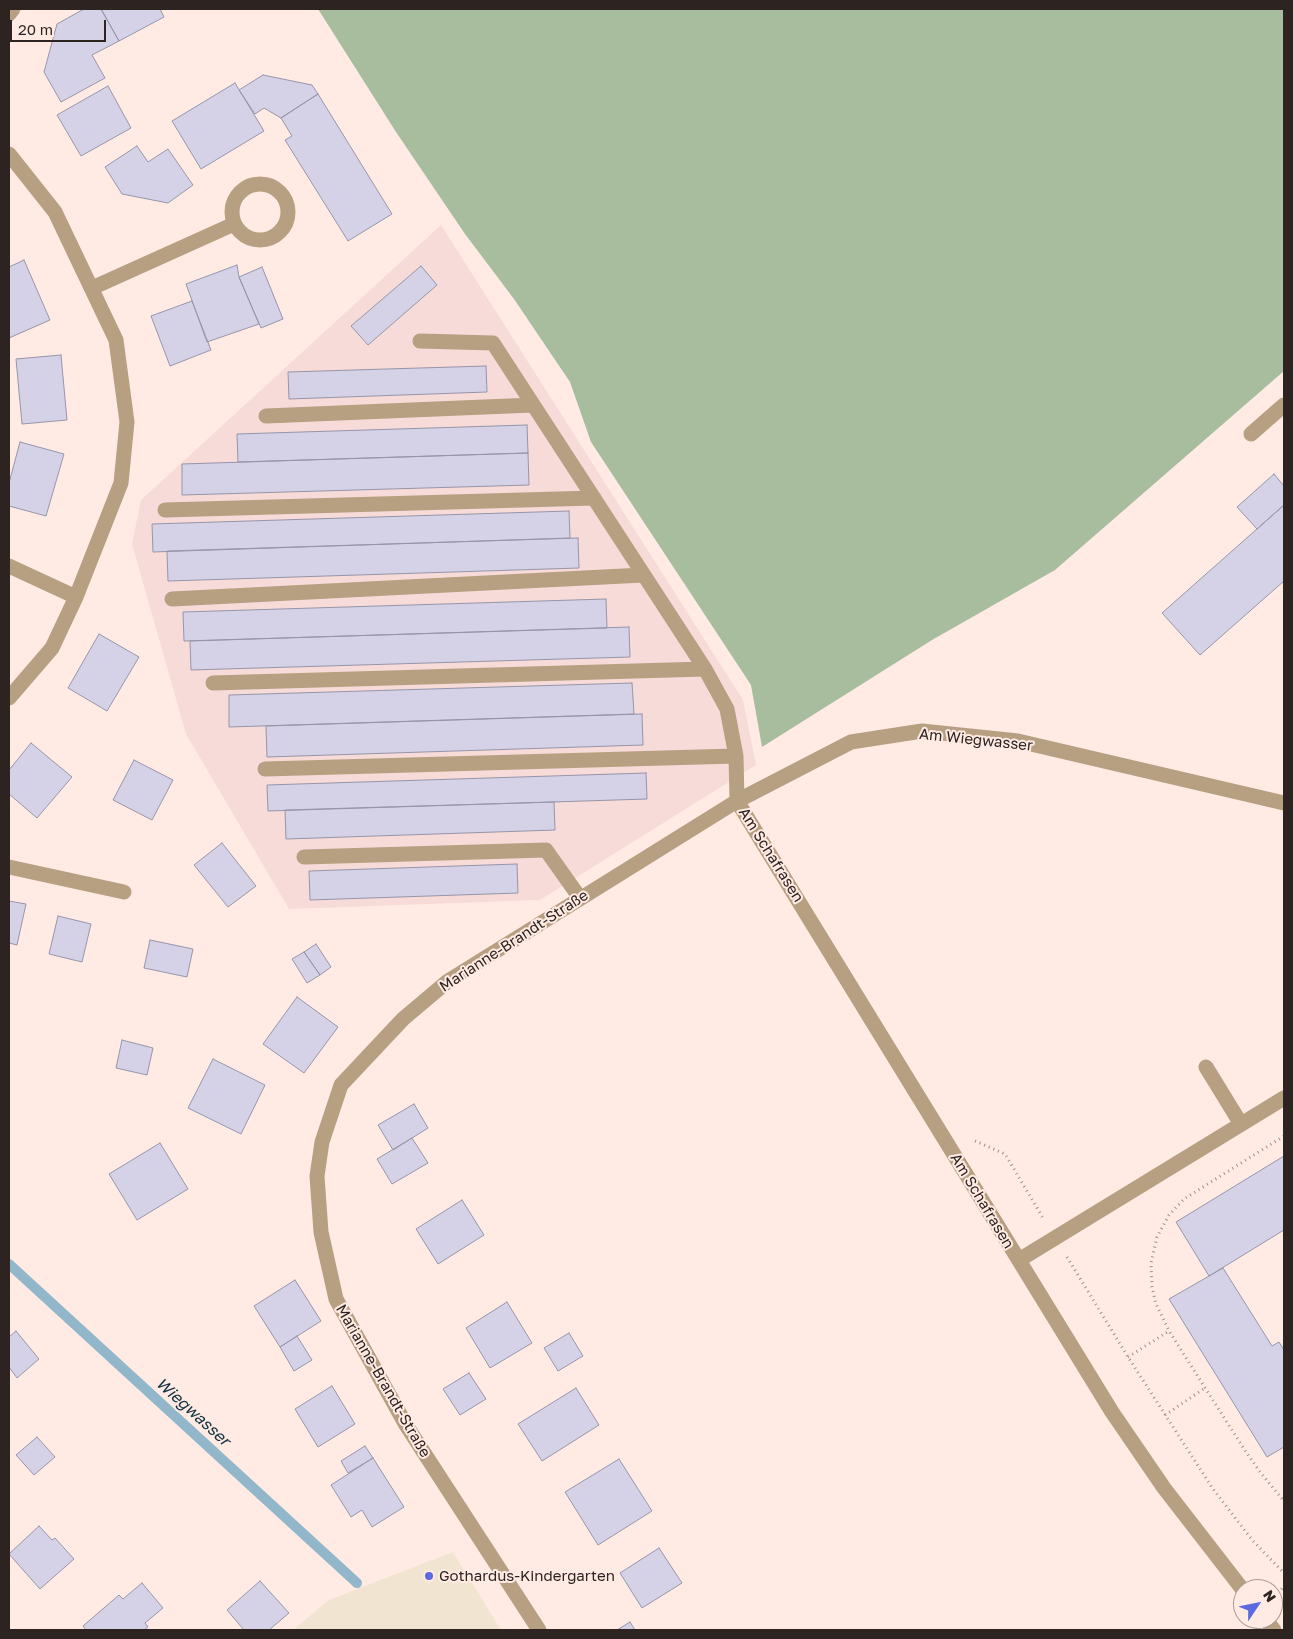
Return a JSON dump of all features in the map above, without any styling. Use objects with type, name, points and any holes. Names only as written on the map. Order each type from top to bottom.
[{"type":"street","points":[[9,14],[13,9]]},
{"type":"street","points":[[9,154],[55,212],[116,340],[127,422],[121,483],[76,597],[52,648],[9,698]]},
{"type":"street","points":[[92,288],[234,224]]},
{"type":"street","points":[[420,341],[493,343],[704,669],[726,709],[736,756],[737,801]]},
{"type":"street","points":[[266,416],[533,405]]},
{"type":"street","points":[[1251,434],[1284,405]]},
{"type":"street","points":[[165,510],[594,498]]},
{"type":"street","points":[[9,566],[76,597]]},
{"type":"street","points":[[172,599],[644,575]]},
{"type":"street","points":[[213,683],[704,669]]},
{"type":"street","name":"Am Wiegwasser","points":[[737,801],[851,742],[922,732],[1018,742],[1284,803]]},
{"type":"street","points":[[266,769],[736,756]]},
{"type":"street","name":"Marianne-Brandt-Straße","points":[[539,1630],[406,1425],[336,1299],[321,1232],[317,1176],[322,1142],[341,1085],[403,1019],[448,981],[737,801]]},
{"type":"street","name":"Am Schafrasen","points":[[737,801],[1117,1420],[1164,1488],[1234,1579]]},
{"type":"street","points":[[304,856],[546,850],[580,898]]},
{"type":"street","points":[[9,867],[124,892]]},
{"type":"street","points":[[1206,1067],[1241,1124]]},
{"type":"street","points":[[1019,1260],[1284,1098]]},
{"type":"path","points":[[936,1124],[1005,1154],[1164,1415],[1213,1489],[1253,1541],[1284,1572]]},
{"type":"path","points":[[1284,1136],[1184,1199],[1169,1215],[1157,1236],[1151,1263],[1152,1287],[1156,1304],[1169,1331],[1249,1457],[1284,1501]]},
{"type":"path","points":[[1128,1357],[1169,1331]]},
{"type":"path","points":[[1164,1415],[1205,1388]]},
{"type":"shaded area","points":[[441,225],[743,700],[756,765],[540,900],[289,909],[186,734],[132,544],[141,500]]},
{"type":"shaded area","name":"Gothardus-Kindergarten","points":[[453,1552],[501,1630],[293,1630],[329,1600]]},
{"type":"green space","points":[[318,9],[1284,9],[1284,371],[1055,570],[932,640],[762,747],[751,685],[591,442],[570,382],[514,299],[465,234],[396,132]]},
{"type":"building","points":[[84,9],[101,9],[119,41],[92,55],[105,78],[61,102],[44,72],[57,24]]},
{"type":"building","points":[[101,9],[160,9],[164,17],[119,41]]},
{"type":"building","points":[[263,75],[312,85],[318,94],[281,118],[264,108],[255,114],[239,90]]},
{"type":"building","points":[[235,83],[264,131],[201,169],[172,121]]},
{"type":"building","points":[[108,86],[131,128],[81,156],[57,115]]},
{"type":"building","points":[[318,94],[392,214],[348,241],[285,140],[292,136],[281,118]]},
{"type":"building","points":[[137,146],[148,162],[168,149],[193,185],[168,203],[122,194],[105,167]]},
{"type":"building","points":[[24,260],[50,320],[9,338],[9,267]]},
{"type":"building","points":[[237,265],[239,277],[259,324],[207,342],[186,284]]},
{"type":"building","points":[[421,266],[437,285],[368,345],[351,326]]},
{"type":"building","points":[[262,267],[283,319],[261,328],[239,277]]},
{"type":"building","points":[[192,301],[211,350],[170,366],[151,316]]},
{"type":"building","points":[[61,355],[67,420],[22,424],[16,359]]},
{"type":"building","points":[[486,366],[487,392],[289,399],[288,372]]},
{"type":"building","points":[[527,425],[528,453],[238,462],[237,434]]},
{"type":"building","points":[[20,442],[64,454],[46,516],[9,506],[9,483]]},
{"type":"building","points":[[528,453],[529,485],[182,495],[182,464]]},
{"type":"building","points":[[1274,474],[1284,486],[1284,505],[1257,529],[1237,507]]},
{"type":"building","points":[[1284,505],[1284,581],[1200,655],[1162,613]]},
{"type":"building","points":[[569,511],[570,538],[153,552],[152,524]]},
{"type":"building","points":[[578,538],[579,568],[168,581],[167,551]]},
{"type":"building","points":[[606,599],[607,628],[184,641],[183,612]]},
{"type":"building","points":[[629,627],[630,657],[191,670],[190,641]]},
{"type":"building","points":[[99,634],[139,657],[107,711],[68,688]]},
{"type":"building","points":[[632,683],[634,714],[229,727],[229,695]]},
{"type":"building","points":[[642,714],[643,745],[267,757],[266,726]]},
{"type":"building","points":[[31,743],[72,777],[37,818],[9,794],[9,770]]},
{"type":"building","points":[[134,760],[173,780],[152,820],[113,800]]},
{"type":"building","points":[[646,773],[647,799],[268,811],[267,785]]},
{"type":"building","points":[[554,802],[555,830],[286,839],[285,810]]},
{"type":"building","points":[[222,843],[256,886],[228,907],[194,865]]},
{"type":"building","points":[[517,864],[518,893],[310,900],[309,871]]},
{"type":"building","points":[[9,901],[26,904],[17,945],[9,943]]},
{"type":"building","points":[[58,916],[91,924],[82,962],[49,954]]},
{"type":"building","points":[[150,940],[193,949],[187,977],[144,968]]},
{"type":"building","points":[[316,944],[331,967],[320,975],[304,952]]},
{"type":"building","points":[[304,952],[320,975],[307,983],[292,959]]},
{"type":"building","points":[[297,997],[338,1027],[304,1073],[263,1044]]},
{"type":"building","points":[[122,1040],[153,1048],[147,1075],[116,1068]]},
{"type":"building","points":[[213,1059],[265,1085],[241,1134],[188,1108]]},
{"type":"building","points":[[414,1104],[428,1128],[393,1150],[378,1125]]},
{"type":"building","points":[[412,1138],[428,1163],[392,1184],[377,1159]]},
{"type":"building","points":[[160,1143],[188,1189],[137,1220],[109,1174]]},
{"type":"building","points":[[1284,1156],[1284,1230],[1209,1276],[1176,1222]]},
{"type":"building","points":[[462,1200],[484,1235],[438,1264],[416,1229]]},
{"type":"building","points":[[1223,1268],[1272,1346],[1279,1342],[1284,1350],[1284,1447],[1267,1457],[1169,1299]]},
{"type":"building","points":[[295,1280],[321,1321],[280,1347],[254,1306]]},
{"type":"building","points":[[507,1302],[532,1343],[490,1368],[466,1328]]},
{"type":"building","points":[[16,1331],[39,1359],[17,1378],[9,1367],[9,1337]]},
{"type":"building","points":[[569,1333],[583,1356],[558,1371],[544,1348]]},
{"type":"building","points":[[297,1336],[312,1360],[294,1371],[280,1347]]},
{"type":"building","points":[[469,1373],[486,1399],[460,1415],[443,1389]]},
{"type":"building","points":[[332,1386],[355,1424],[318,1447],[295,1409]]},
{"type":"building","points":[[576,1388],[599,1425],[542,1461],[518,1424]]},
{"type":"building","points":[[37,1437],[55,1457],[34,1475],[16,1455]]},
{"type":"building","points":[[365,1446],[373,1458],[348,1473],[341,1461]]},
{"type":"building","points":[[373,1458],[404,1507],[372,1527],[362,1510],[351,1517],[331,1485]]},
{"type":"building","points":[[619,1459],[652,1511],[598,1545],[565,1492]]},
{"type":"building","points":[[39,1526],[52,1540],[55,1538],[74,1559],[40,1589],[9,1554]]},
{"type":"building","points":[[659,1548],[682,1583],[642,1608],[620,1573]]},
{"type":"building","points":[[260,1581],[289,1613],[269,1630],[244,1630],[227,1610]]},
{"type":"building","points":[[142,1583],[163,1608],[145,1623],[148,1627],[144,1630],[86,1630],[83,1626],[119,1595],[123,1599]]},
{"type":"building","points":[[630,1622],[635,1630],[617,1630]]},
{"type":"waterway","name":"Wiegwasser","points":[[9,1264],[357,1583]]},
{"type":"place","name":"Gothardus-Kindergarten","points":[[429,1576]]}]
